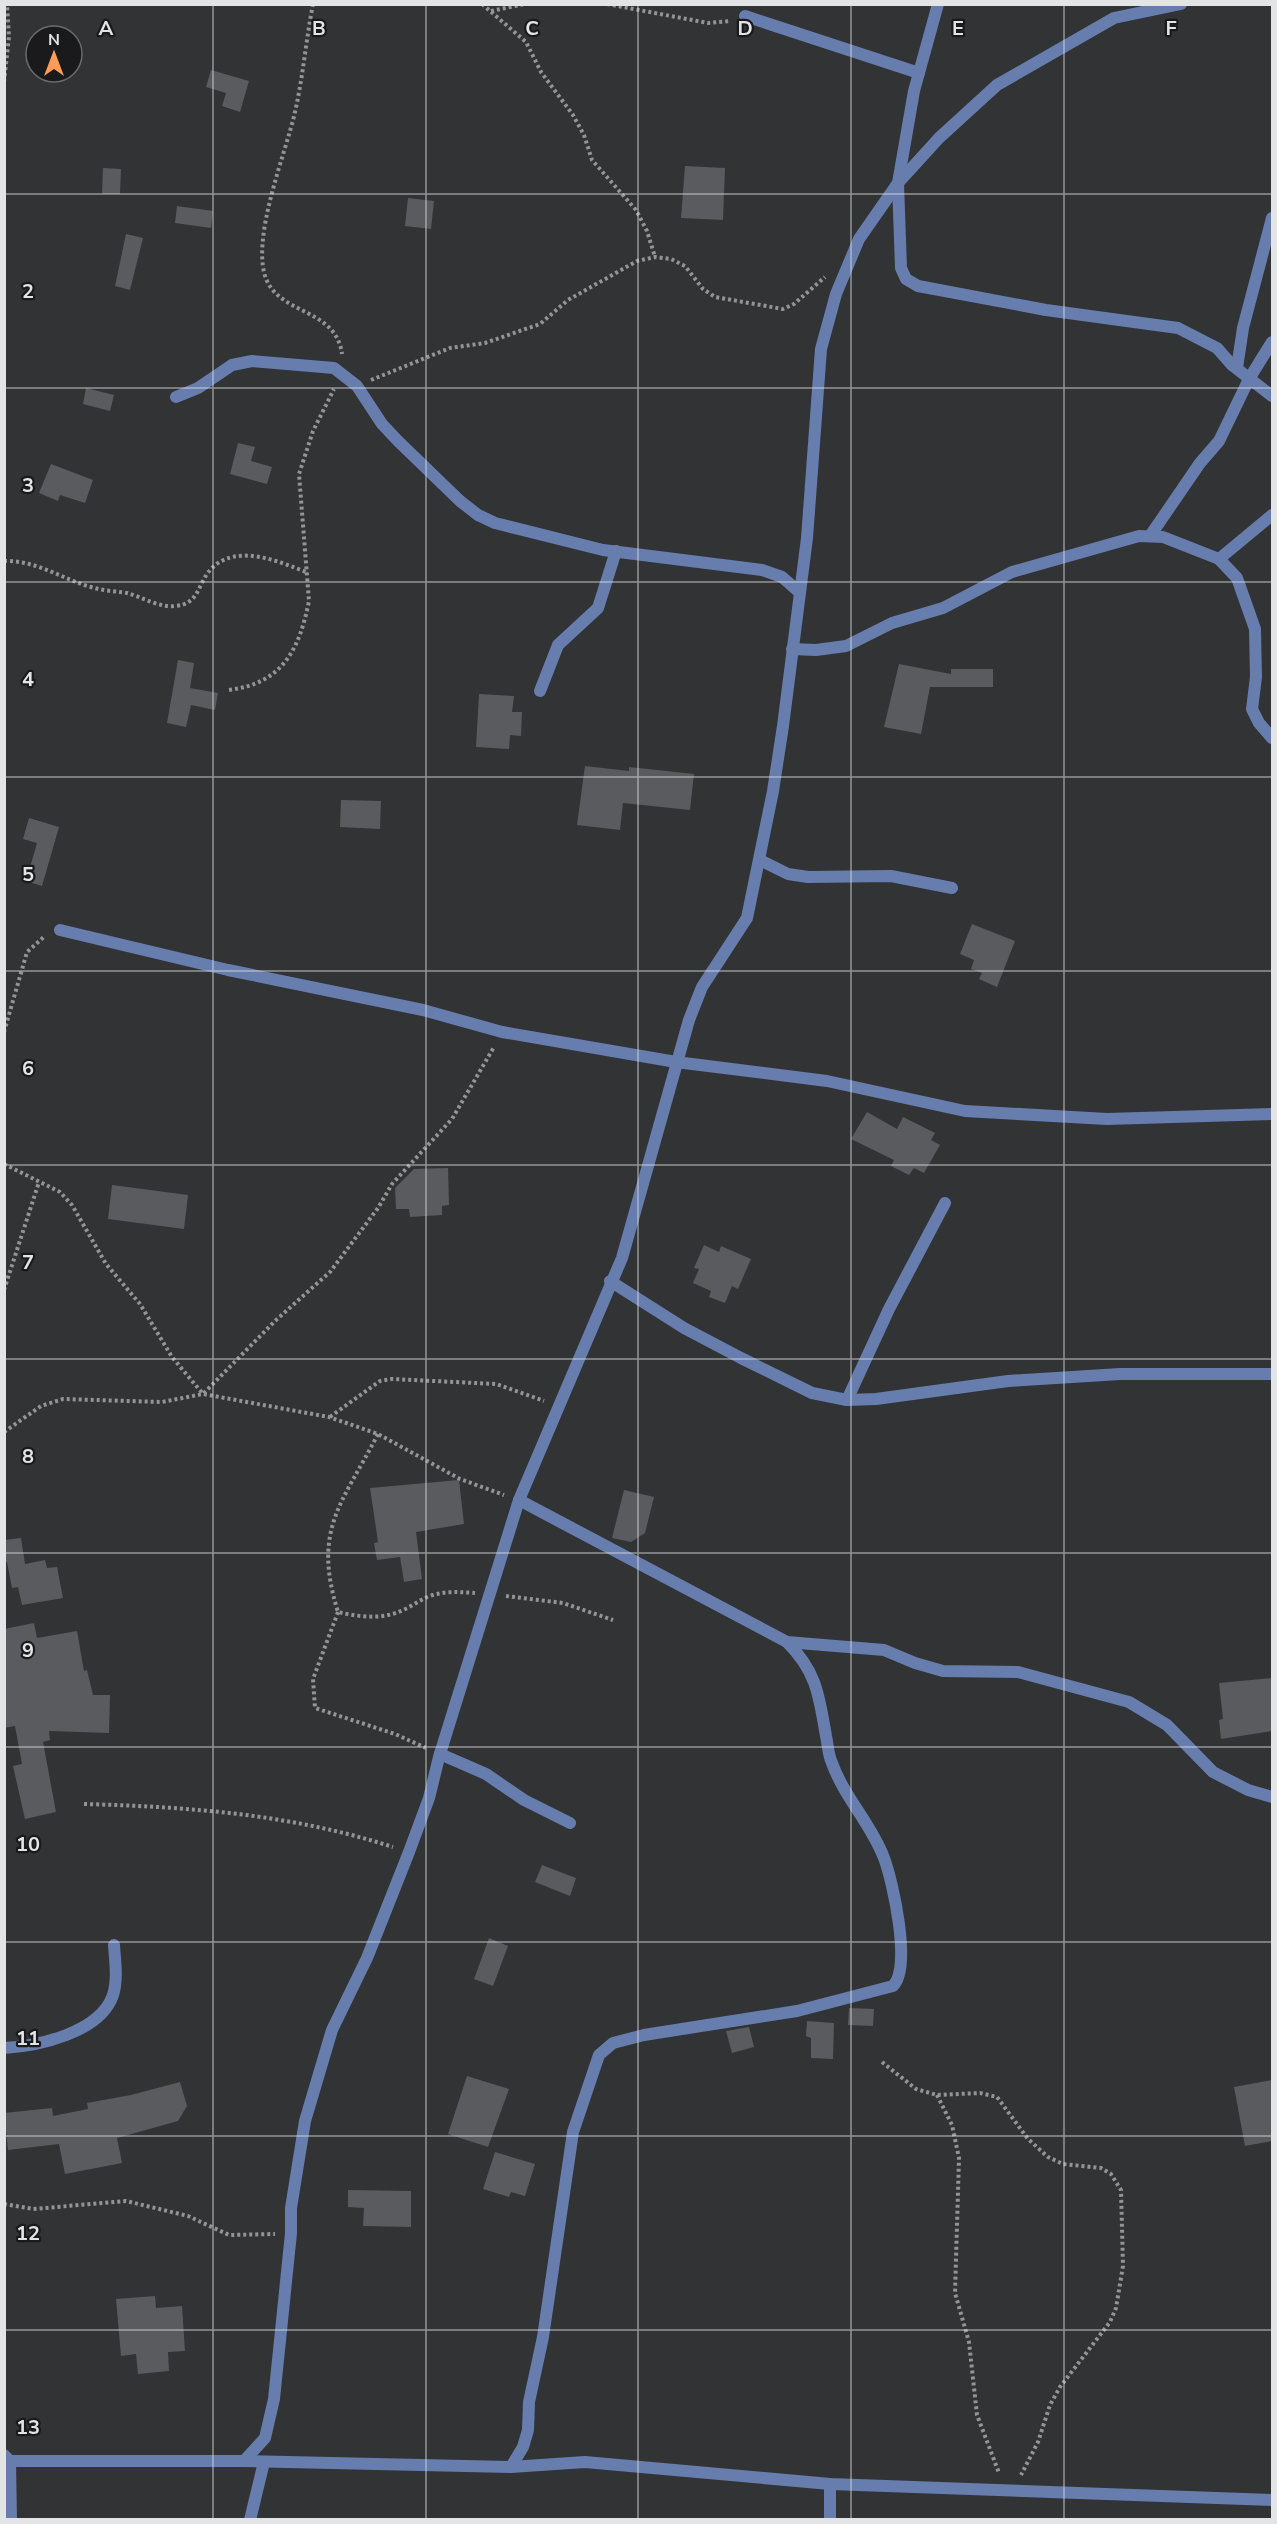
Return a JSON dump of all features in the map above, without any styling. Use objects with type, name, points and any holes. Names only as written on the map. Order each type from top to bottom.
[{"type":"street","points":[[938,4],[919,73],[898,183],[901,268],[906,279],[918,286],[1046,310],[1178,328],[1217,348],[1237,368],[1272,396]]},
{"type":"street","points":[[244,2461],[265,2438],[271,2415],[291,2233],[291,2208],[305,2121],[332,2030],[367,1958],[429,1798],[439,1756],[519,1500],[610,1281],[622,1258],[676,1062],[702,987],[747,918],[773,791],[798,591],[807,538],[821,350],[836,294],[859,239],[898,183],[939,138],[997,85],[1113,18],[1181,4]]},
{"type":"street","points":[[745,16],[919,73]]},
{"type":"street","points":[[1237,368],[1243,328],[1272,218]]},
{"type":"street","points":[[1150,536],[1200,463],[1219,441],[1250,379],[1272,342]]},
{"type":"street","points":[[176,397],[198,388],[232,365],[252,361],[334,368],[349,379],[382,424],[398,441],[478,515],[495,523],[540,536],[616,551],[762,570],[782,577],[798,591]]},
{"type":"street","points":[[1219,559],[1272,515]]},
{"type":"street","points":[[792,649],[825,650],[846,646],[892,623],[943,608],[1012,572],[1139,536],[1162,537],[1219,559],[1237,578],[1255,629],[1256,677],[1251,700],[1252,709],[1259,723],[1272,738]]},
{"type":"street","points":[[540,691],[558,645],[598,608],[616,551]]},
{"type":"street","points":[[760,860],[788,874],[808,877],[891,876],[952,888]]},
{"type":"street","points":[[60,930],[228,970],[423,1010],[502,1032],[676,1062],[827,1081],[965,1111],[1107,1119],[1272,1114]]},
{"type":"street","points":[[847,1400],[889,1309],[945,1203]]},
{"type":"street","points":[[610,1281],[684,1328],[741,1358],[812,1393],[847,1400],[876,1399],[1008,1381],[1120,1374],[1272,1374]]},
{"type":"street","points":[[511,2467],[523,2447],[528,2430],[529,2402],[543,2337],[573,2132],[599,2055],[614,2043],[644,2035],[797,2011],[893,1986],[898,1981],[901,1971],[899,1921],[884,1858],[831,1762],[817,1685],[804,1659],[787,1642],[519,1500]]},
{"type":"street","points":[[787,1642],[884,1650],[915,1664],[942,1671],[1018,1672],[1129,1702],[1167,1725],[1213,1773],[1248,1790],[1272,1797]]},
{"type":"street","points":[[439,1756],[486,1774],[524,1800],[570,1823]]},
{"type":"street","points":[[4,2048],[33,2046],[58,2039],[84,2026],[100,2013],[112,1998],[116,1981],[114,1944]]},
{"type":"street","points":[[11,2520],[6,2458],[511,2467],[585,2462],[830,2484],[1272,2500]]},
{"type":"street","points":[[250,2520],[264,2462]]},
{"type":"street","points":[[830,2484],[830,2520]]},
{"type":"path","points":[[4,82],[9,38],[7,4]]},
{"type":"path","points":[[313,4],[295,113],[268,204],[264,271],[276,293],[335,332],[349,379]]},
{"type":"path","points":[[482,4],[526,42],[541,72],[573,115],[584,135],[592,160],[636,210],[647,231],[655,257]]},
{"type":"path","points":[[490,11],[525,4]]},
{"type":"path","points":[[607,4],[708,24],[732,21],[745,16]]},
{"type":"path","points":[[229,690],[255,684],[278,670],[292,655],[305,621],[309,601],[299,474],[313,431],[327,400],[337,387],[349,379],[450,348],[485,343],[520,333],[540,324],[568,300],[637,261],[655,257],[671,259],[685,266],[703,290],[715,297],[783,309],[794,304],[819,280],[846,270]]},
{"type":"path","points":[[4,561],[31,564],[90,587],[127,593],[173,607],[188,604],[198,594],[211,569],[228,559],[246,555],[264,558],[306,573]]},
{"type":"path","points":[[4,1032],[27,952],[34,943],[60,930]]},
{"type":"path","points":[[203,1394],[275,1321],[330,1272],[378,1208],[392,1184],[452,1119],[502,1032]]},
{"type":"path","points":[[4,1164],[60,1192],[72,1205],[84,1221],[106,1264],[140,1304],[172,1357],[203,1394]]},
{"type":"path","points":[[4,1290],[39,1182]]},
{"type":"path","points":[[329,1417],[380,1381],[392,1379],[411,1382],[496,1384],[557,1406]]},
{"type":"path","points":[[4,1432],[41,1406],[63,1399],[162,1402],[203,1394],[329,1417],[378,1434],[460,1479],[519,1500]]},
{"type":"path","points":[[378,1434],[348,1485],[328,1534],[327,1564],[338,1612],[313,1679],[315,1708],[417,1742],[439,1756]]},
{"type":"path","points":[[338,1612],[357,1617],[378,1617],[400,1612],[430,1596],[447,1592],[490,1594],[563,1603],[614,1620]]},
{"type":"path","points":[[84,1804],[217,1809],[345,1831],[409,1852]]},
{"type":"path","points":[[882,2062],[916,2089],[937,2095],[980,2093],[997,2097],[1028,2139],[1048,2157],[1063,2164],[1101,2168],[1111,2174],[1121,2190],[1124,2208],[1123,2266],[1116,2308],[1110,2322],[1060,2387],[1050,2405],[1038,2442],[1024,2470],[1007,2491],[977,2415],[969,2342],[955,2293],[959,2158],[952,2125],[937,2095]]},
{"type":"path","points":[[4,2204],[33,2209],[126,2201],[188,2216],[230,2235],[291,2233]]},
{"type":"building","points":[[211,70],[249,81],[240,112],[222,106],[226,93],[206,87]]},
{"type":"building","points":[[685,166],[725,168],[723,220],[681,218]]},
{"type":"building","points":[[103,168],[121,169],[120,194],[102,194]]},
{"type":"building","points":[[408,198],[434,201],[431,229],[405,226]]},
{"type":"building","points":[[177,206],[213,211],[211,228],[175,223]]},
{"type":"building","points":[[126,234],[143,238],[130,290],[115,286]]},
{"type":"building","points":[[86,388],[114,395],[110,411],[83,404]]},
{"type":"building","points":[[238,443],[255,447],[251,461],[272,467],[267,484],[230,474]]},
{"type":"building","points":[[51,464],[93,480],[85,503],[60,495],[58,501],[39,493]]},
{"type":"building","points":[[178,660],[194,663],[190,688],[218,693],[215,710],[191,705],[186,727],[167,723]]},
{"type":"building","points":[[899,664],[951,674],[951,669],[993,669],[993,687],[930,687],[921,734],[884,727]]},
{"type":"building","points":[[479,694],[514,696],[512,712],[522,712],[521,736],[510,735],[509,749],[476,747]]},
{"type":"building","points":[[585,766],[629,771],[629,767],[694,774],[690,810],[623,803],[620,830],[577,825]]},
{"type":"building","points":[[341,800],[381,801],[380,829],[340,827]]},
{"type":"building","points":[[29,818],[59,827],[42,886],[26,881],[37,843],[23,839]]},
{"type":"building","points":[[972,924],[1015,941],[997,987],[979,979],[982,973],[971,969],[974,960],[960,954]]},
{"type":"building","points":[[867,1112],[897,1129],[903,1117],[935,1133],[931,1140],[940,1145],[924,1173],[914,1168],[909,1175],[891,1166],[894,1160],[851,1139]]},
{"type":"building","points":[[448,1168],[449,1205],[442,1206],[442,1215],[410,1217],[409,1209],[396,1209],[395,1188],[414,1169]]},
{"type":"building","points":[[112,1185],[188,1195],[184,1229],[108,1219]]},
{"type":"building","points":[[704,1245],[719,1252],[721,1246],[751,1259],[738,1289],[732,1286],[725,1303],[709,1297],[711,1291],[693,1283],[699,1269],[694,1268]]},
{"type":"building","points":[[459,1480],[464,1524],[416,1532],[422,1579],[404,1582],[400,1557],[377,1560],[374,1543],[378,1542],[370,1488]]},
{"type":"building","points":[[624,1490],[654,1497],[645,1533],[631,1542],[612,1538]]},
{"type":"building","points":[[21,1538],[25,1564],[45,1560],[47,1568],[57,1567],[63,1598],[22,1605],[18,1587],[12,1588],[7,1562],[4,1562],[4,1540]]},
{"type":"building","points":[[34,1623],[37,1638],[77,1631],[84,1671],[87,1670],[93,1695],[110,1695],[109,1733],[49,1731],[50,1740],[43,1742],[56,1812],[25,1819],[13,1766],[22,1764],[15,1726],[4,1728],[4,1629]]},
{"type":"building","points":[[1272,1678],[1272,1731],[1221,1739],[1219,1720],[1223,1719],[1219,1683]]},
{"type":"building","points":[[542,1865],[576,1878],[570,1896],[535,1882]]},
{"type":"building","points":[[489,1938],[508,1946],[493,1986],[474,1979]]},
{"type":"building","points":[[849,2008],[874,2009],[873,2026],[848,2025]]},
{"type":"building","points":[[807,2021],[834,2023],[833,2059],[811,2058],[811,2038],[806,2036]]},
{"type":"building","points":[[749,2027],[754,2047],[732,2053],[726,2031]]},
{"type":"building","points":[[467,2076],[509,2089],[488,2147],[448,2134]]},
{"type":"building","points":[[1272,2080],[1272,2141],[1245,2146],[1234,2087]]},
{"type":"building","points":[[180,2082],[187,2106],[178,2121],[117,2138],[122,2163],[65,2174],[59,2144],[8,2150],[4,2113],[52,2108],[53,2116],[88,2109],[87,2103],[131,2095]]},
{"type":"building","points":[[495,2152],[535,2164],[525,2196],[511,2192],[509,2197],[483,2189]]},
{"type":"building","points":[[348,2190],[411,2191],[411,2227],[363,2226],[364,2208],[348,2207]]},
{"type":"building","points":[[155,2296],[156,2308],[182,2306],[185,2351],[168,2352],[169,2371],[138,2374],[136,2354],[121,2356],[116,2299]]}]
